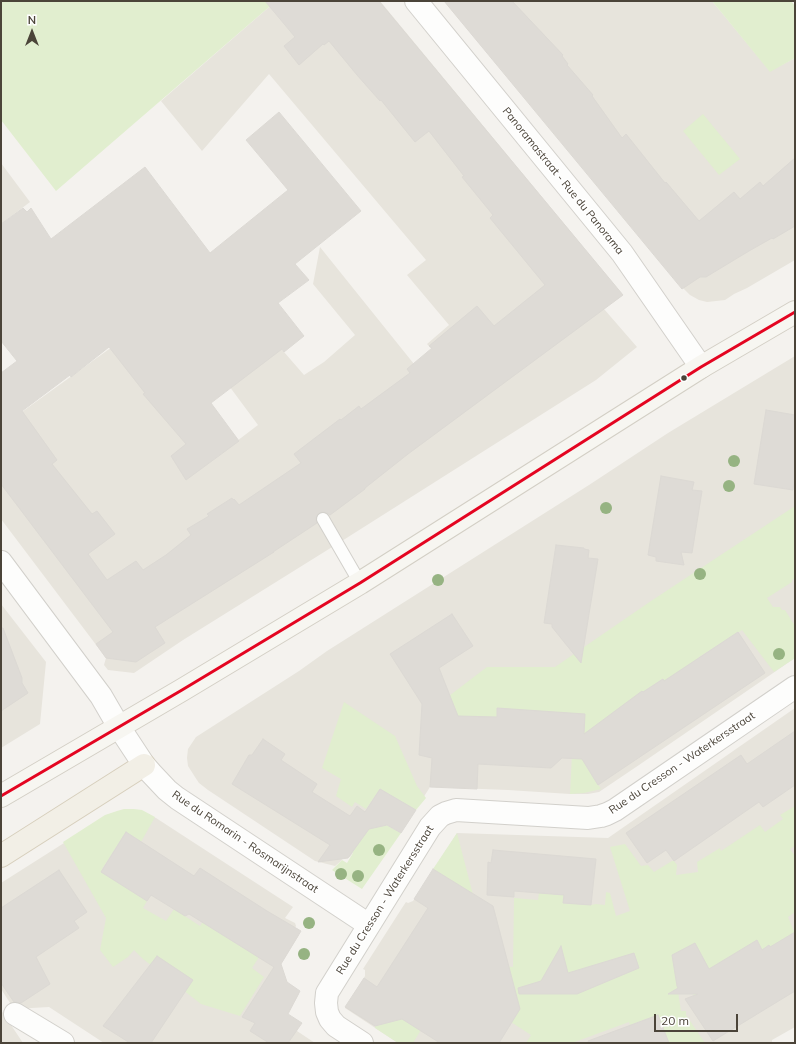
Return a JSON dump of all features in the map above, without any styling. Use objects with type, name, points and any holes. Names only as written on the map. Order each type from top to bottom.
[{"type":"main road","points":[[1,796],[360,583],[701,367],[795,312]]},
{"type":"main road","points":[[1,856],[144,764]]},
{"type":"street","name":"Panoramastraat - Rue du Panorama","points":[[416,1],[622,253],[701,367]]},
{"type":"street","name":"Rue du Romarin - Rosmarijnstraat","points":[[1,562],[101,696],[119,727],[144,764],[166,790],[369,925]]},
{"type":"street","name":"Rue du Cresson - Waterkersstraat","points":[[362,1043],[336,1026],[330,1019],[327,1012],[327,993],[430,827],[440,816],[446,812],[456,810],[588,818],[607,814],[795,687]]},
{"type":"street","points":[[15,1014],[63,1043]]},
{"type":"lane","points":[[323,519],[360,583]]},
{"type":"shaded area","points":[[276,1],[380,1],[623,295],[604,309],[637,347],[596,380],[183,640],[134,673],[108,670],[104,665],[106,658],[1,519],[1,427],[130,334],[208,463],[258,425],[221,375],[271,337],[304,375],[324,362],[355,335],[313,284],[320,247],[418,369],[436,354],[427,344],[449,325],[407,275],[426,260],[269,74],[202,151],[161,101]]},
{"type":"shaded area","points":[[444,1],[712,1],[770,71],[795,58],[795,260],[725,300],[707,302],[690,295]]},
{"type":"shaded area","points":[[1,163],[30,202],[1,224]]},
{"type":"shaded area","points":[[795,356],[795,658],[599,792],[588,794],[570,794],[430,787],[401,833],[387,825],[350,857],[344,857],[335,866],[315,861],[199,783],[188,766],[187,758],[188,749],[196,737],[299,671],[327,651],[589,485],[668,433]]},
{"type":"shaded area","points":[[1,604],[46,662],[40,724],[1,748]]},
{"type":"shaded area","points":[[795,708],[795,1027],[772,1040],[772,1043],[398,1043],[345,1008],[365,976],[365,970],[363,969],[402,908],[406,902],[408,903],[413,901],[457,833],[608,838]]},
{"type":"shaded area","points":[[143,812],[156,818],[293,907],[285,918],[295,923],[295,928],[298,929],[299,935],[281,964],[287,982],[297,989],[299,994],[287,1015],[299,1022],[297,1031],[315,1043],[104,1043],[49,1007],[14,1009],[1,989],[1,883],[105,817]]},
{"type":"shaded area","points":[[1,1010],[23,1043],[1,1043]]},
{"type":"green space","points":[[1,1],[276,1],[56,191],[1,120]]},
{"type":"green space","points":[[712,1],[791,1],[795,6],[795,58],[770,72]]},
{"type":"green space","points":[[703,114],[740,159],[719,175],[683,131]]},
{"type":"green space","points":[[795,506],[795,578],[792,582],[767,598],[773,607],[780,607],[782,610],[785,610],[795,626],[795,658],[774,672],[742,630],[699,657],[704,664],[664,681],[662,679],[643,692],[587,762],[586,766],[601,789],[584,793],[570,794],[574,714],[534,716],[535,710],[529,710],[528,720],[505,719],[505,708],[497,708],[497,717],[484,717],[452,725],[441,702],[487,667],[555,667],[651,601]]},
{"type":"green space","points":[[344,702],[395,736],[417,786],[426,798],[416,810],[380,789],[366,809],[355,802],[352,807],[336,796],[341,779],[322,768]]},
{"type":"green space","points":[[795,806],[795,846],[790,849],[795,856],[795,912],[788,917],[795,934],[773,950],[769,945],[762,950],[757,940],[708,990],[696,998],[690,990],[678,992],[681,1011],[686,1011],[686,1015],[705,1043],[669,1043],[664,1031],[659,1032],[652,1026],[649,1018],[630,1025],[629,1022],[572,1043],[526,1043],[531,1035],[494,1011],[440,999],[413,1043],[398,1043],[375,1028],[375,1026],[401,1019],[452,943],[433,869],[457,833],[491,964],[513,967],[514,898],[538,900],[539,893],[564,895],[563,903],[605,905],[606,892],[610,893],[616,916],[630,911],[610,847],[625,844],[641,866],[648,865],[654,872],[674,861],[677,865],[676,875],[698,872],[697,862],[720,848],[721,851],[760,825],[765,832],[783,819],[780,815]]},
{"type":"green space","points":[[124,809],[142,810],[155,817],[141,842],[126,832],[102,869],[126,884],[125,887],[147,901],[143,908],[166,921],[174,909],[200,926],[204,920],[218,932],[239,945],[261,954],[252,968],[264,977],[240,1016],[201,1004],[143,959],[134,950],[128,957],[113,967],[100,950],[106,918],[63,842],[105,815]]},
{"type":"green space","points":[[387,825],[401,833],[362,889],[332,870],[342,860],[347,863],[353,853],[352,852],[369,829]]},
{"type":"building","points":[[265,1],[379,1],[623,295],[408,454],[330,515],[323,512],[319,513],[316,519],[317,523],[155,627],[165,643],[136,662],[106,658],[96,644],[113,632],[1,484],[1,373],[17,361],[1,341],[1,224],[23,208],[27,212],[31,208],[51,239],[145,167],[210,253],[288,190],[246,140],[279,112],[361,211],[295,264],[309,280],[278,303],[304,336],[284,352],[282,349],[211,403],[239,441],[186,480],[171,456],[186,444],[143,394],[145,393],[109,347],[71,377],[70,375],[22,411],[57,460],[52,464],[92,514],[97,511],[115,534],[88,554],[107,580],[136,561],[143,570],[166,555],[191,535],[187,529],[209,516],[207,514],[232,498],[239,505],[301,463],[294,454],[340,419],[341,420],[359,406],[361,409],[410,373],[407,369],[432,348],[429,346],[477,306],[494,326],[545,285],[490,218],[493,215],[462,177],[464,176],[429,131],[415,142],[381,100],[380,101],[357,75],[329,41],[324,45],[323,44],[299,65],[284,46],[295,37]]},
{"type":"building","points":[[444,1],[512,1],[563,55],[562,56],[568,64],[567,65],[593,95],[592,96],[622,138],[626,134],[665,183],[666,182],[699,221],[734,192],[740,199],[760,182],[763,186],[795,158],[795,226],[706,277],[700,277],[682,289]]},
{"type":"building","points":[[766,410],[795,415],[795,475],[793,490],[754,484]]},
{"type":"building","points":[[661,476],[694,482],[692,490],[702,491],[692,553],[681,552],[684,565],[656,561],[656,557],[648,555]]},
{"type":"building","points":[[556,545],[584,548],[589,550],[588,558],[598,559],[581,663],[552,627],[552,624],[544,623]]},
{"type":"building","points":[[452,614],[473,646],[439,668],[458,716],[497,717],[497,708],[585,714],[584,734],[642,691],[643,692],[663,679],[664,681],[738,632],[765,673],[598,785],[582,759],[562,758],[551,768],[478,764],[477,789],[430,787],[432,758],[419,755],[422,704],[390,654]]},
{"type":"building","points":[[1,628],[3,628],[22,678],[22,683],[28,693],[1,711]]},
{"type":"building","points":[[795,731],[795,785],[763,807],[759,802],[674,861],[666,850],[647,863],[626,833],[741,755],[747,764]]},
{"type":"building","points":[[263,739],[285,754],[281,760],[317,784],[312,792],[350,816],[357,806],[365,812],[380,789],[416,810],[401,833],[387,825],[369,829],[348,858],[318,862],[330,845],[232,784],[249,755],[252,755]]},
{"type":"building","points":[[126,832],[194,876],[200,868],[301,931],[281,964],[287,982],[300,991],[288,1014],[302,1023],[288,1043],[269,1043],[250,1031],[255,1023],[242,1017],[274,967],[189,914],[185,916],[151,895],[147,901],[101,872]]},
{"type":"building","points":[[493,850],[596,859],[591,905],[563,903],[564,895],[514,891],[514,897],[487,895],[488,862],[491,863]]},
{"type":"building","points":[[433,869],[493,906],[520,1009],[499,1043],[440,1043],[402,1019],[375,1026],[345,1007],[364,978],[377,987],[428,908],[414,899]]},
{"type":"building","points":[[59,870],[87,912],[74,921],[79,928],[36,957],[50,984],[21,1003],[14,1002],[1,983],[1,908]]},
{"type":"building","points":[[795,932],[795,991],[713,1041],[685,999],[698,994],[668,994],[678,988],[672,955],[695,943],[709,969],[757,940],[762,950]]},
{"type":"building","points":[[561,946],[568,973],[634,953],[639,968],[577,994],[519,994],[518,988],[541,981]]},
{"type":"building","points":[[157,956],[193,980],[151,1043],[130,1043],[103,1026]]},
{"type":"building","points":[[658,1015],[669,1043],[589,1043],[588,1041]]},
{"type":"transit line","points":[[1,796],[360,583],[701,367],[795,312]]}]
